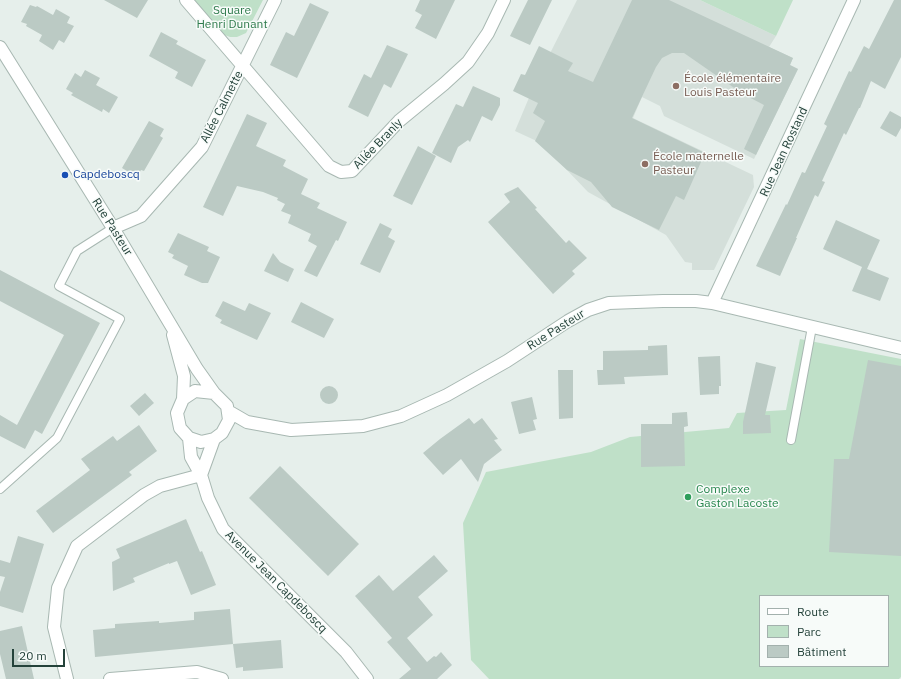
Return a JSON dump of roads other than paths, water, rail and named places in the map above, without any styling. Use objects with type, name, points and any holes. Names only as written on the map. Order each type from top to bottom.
[{"type":"street","points":[[186,0],[243,66]]},
{"type":"street","name":"Allée Calmette","points":[[113,228],[141,216],[202,147],[275,0]]},
{"type":"street","name":"Allée Branly","points":[[243,66],[329,166],[341,172],[352,171],[399,121],[468,62],[488,33],[504,0]]},
{"type":"street","name":"Rue Jean Rostand","points":[[712,303],[854,0]]},
{"type":"street","name":"Rue Pasteur","points":[[0,48],[113,228],[197,369],[214,393]]},
{"type":"street","name":"Rue Pasteur","points":[[228,411],[247,422],[291,430],[364,426],[401,416],[447,395],[507,361],[568,320],[588,310],[609,303],[696,301],[712,303],[901,348]]},
{"type":"street","name":"Rue Pasteur","points":[[171,326],[177,355],[184,376],[183,399]]},
{"type":"street","points":[[195,391],[214,393],[227,406],[229,420],[225,428],[222,433],[214,439],[201,442],[189,438],[180,428],[177,413],[183,399],[195,391]]},
{"type":"street","name":"Rue Pasteur","points":[[225,428],[247,422]]},
{"type":"street","name":"Avenue Jean Capdeboscq","points":[[189,438],[191,457],[201,475],[208,498],[223,528],[346,652],[367,679]]},
{"type":"street","points":[[67,679],[54,627],[58,588],[77,546],[144,495],[160,486],[201,475],[214,439]]},
{"type":"street","points":[[110,679],[197,672],[222,679]]},
{"type":"lane","points":[[0,489],[57,438],[120,319],[59,286],[77,251],[113,228]]},
{"type":"lane","points":[[791,440],[812,327]]},
{"type":"place","name":"École élémentaire Louis Pasteur","points":[[676,86]]},
{"type":"place","name":"École maternelle Pasteur","points":[[645,164]]},
{"type":"place","name":"Capdeboscq","points":[[65,175]]},
{"type":"place","name":"Complexe Gaston Lacoste","points":[[688,497]]},
{"type":"park label","name":"Square Henri Dunant","points":[[232,18]]}]
